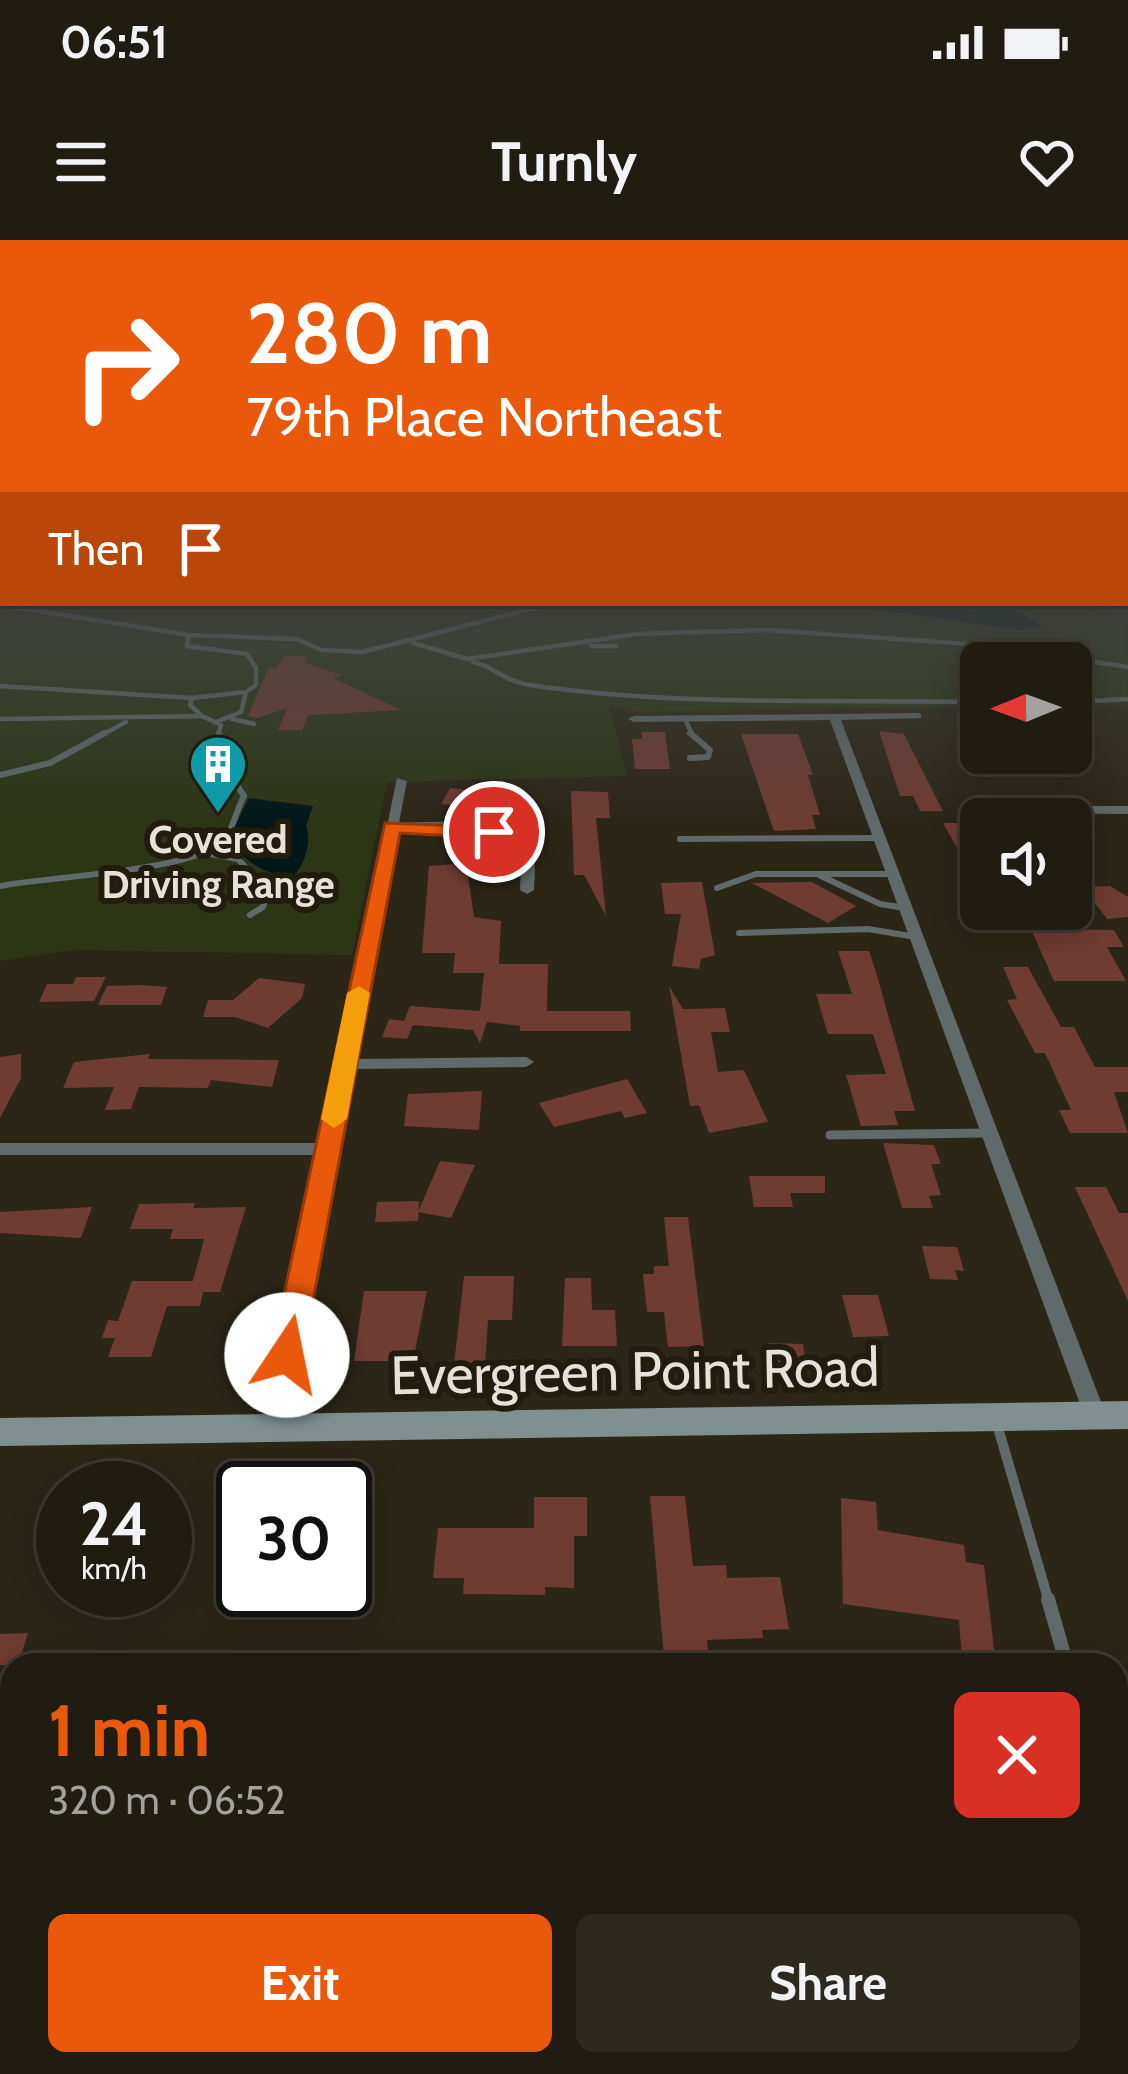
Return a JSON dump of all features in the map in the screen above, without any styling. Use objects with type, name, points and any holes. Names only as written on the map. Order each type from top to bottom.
[{"type":"street","points":[[634,719],[917,716]]},
{"type":"street","points":[[834,717],[989,1133],[1111,1415]]},
{"type":"street","points":[[274,1429],[401,781]]},
{"type":"street","points":[[1092,810],[1128,810]]},
{"type":"street","points":[[392,827],[474,828],[510,838],[527,857],[527,890]]},
{"type":"street","points":[[345,1064],[526,1061]]},
{"type":"street","points":[[0,1149],[328,1149]]},
{"type":"street","name":"Evergreen Point Road","points":[[0,1432],[1111,1415]]},
{"type":"lane","points":[[0,686],[55,685],[192,698],[246,692],[256,686],[256,668],[247,654],[216,652]]},
{"type":"lane","points":[[437,652],[455,658]]},
{"type":"lane","points":[[520,652],[443,662],[484,664],[497,678],[530,685],[656,696],[960,701]]},
{"type":"lane","points":[[1021,652],[1128,667]]},
{"type":"lane","points":[[232,719],[241,712],[246,692]]},
{"type":"lane","points":[[192,698],[190,705],[221,725],[214,752],[244,796],[227,824],[226,839],[238,860],[268,892],[263,907],[250,915]]},
{"type":"lane","points":[[1092,702],[1128,699]]},
{"type":"lane","points":[[0,719],[202,716]]},
{"type":"lane","points":[[0,775],[50,763],[135,718]]},
{"type":"lane","points":[[214,722],[232,719],[254,724]]},
{"type":"lane","points":[[685,719],[690,734],[710,750],[708,757],[691,758]]},
{"type":"lane","points":[[680,838],[878,838]]},
{"type":"lane","points":[[0,886],[35,877],[113,875],[205,853],[226,839]]},
{"type":"lane","points":[[205,853],[238,860]]},
{"type":"lane","points":[[816,873],[880,904],[905,908]]},
{"type":"lane","points":[[717,888],[756,874],[892,874]]},
{"type":"lane","points":[[740,932],[868,929],[916,937]]},
{"type":"lane","points":[[830,1135],[989,1133]]},
{"type":"lane","points":[[995,1416],[1064,1653]]},
{"type":"green space","points":[[0,652],[960,652],[960,707],[637,712],[609,705],[627,776],[387,782],[352,955],[73,950],[0,961]]},
{"type":"green space","points":[[1092,652],[1127,652],[1128,706],[1092,706]]},
{"type":"shaded area","points":[[249,798],[313,806],[306,826],[306,852],[294,875],[263,870],[239,850],[233,830]]},
{"type":"building","points":[[285,656],[306,656],[304,662],[341,675],[333,678],[401,710],[308,715],[302,730],[278,730],[287,708],[257,718],[248,716],[268,668],[276,668]]},
{"type":"building","points":[[879,731],[904,734],[943,811],[920,811],[913,796],[900,796]]},
{"type":"building","points":[[642,732],[665,732],[670,769],[635,769],[632,739],[642,739]]},
{"type":"building","points":[[741,734],[798,734],[813,775],[808,775],[820,815],[812,815],[816,829],[774,831]]},
{"type":"building","points":[[450,788],[519,793],[511,810],[441,804]]},
{"type":"building","points":[[571,791],[608,792],[610,818],[596,818],[606,916],[584,875],[574,875]]},
{"type":"building","points":[[943,823],[960,823],[960,855]]},
{"type":"building","points":[[466,863],[474,917],[501,921],[499,964],[548,964],[547,1011],[630,1011],[631,1031],[520,1031],[520,1026],[487,1022],[480,1043],[473,1030],[413,1025],[407,1039],[382,1037],[389,1019],[404,1021],[410,1006],[480,1011],[484,973],[453,973],[455,953],[422,953],[429,866]]},
{"type":"building","points":[[702,882],[715,955],[701,959],[699,969],[672,966],[681,914],[665,914],[661,883]]},
{"type":"building","points":[[812,882],[856,906],[828,923],[752,883]]},
{"type":"building","points":[[1110,886],[1128,897],[1128,917],[1107,919],[1092,899],[1092,887]]},
{"type":"building","points":[[1031,930],[1114,930],[1124,947],[1107,947],[1126,981],[1054,981]]},
{"type":"building","points":[[838,951],[869,951],[915,1111],[894,1111],[898,1125],[861,1126],[846,1075],[886,1074],[873,1034],[828,1034],[816,994],[852,994]]},
{"type":"building","points":[[1003,967],[1028,967],[1061,1027],[1074,1027],[1095,1067],[1128,1067],[1128,1092],[1114,1092],[1128,1133],[1070,1133],[1059,1110],[1071,1110],[1045,1053],[1035,1053],[1007,1000],[1017,999]]},
{"type":"building","points":[[76,977],[106,977],[94,1001],[39,1002],[47,984],[73,984]]},
{"type":"building","points":[[259,978],[305,984],[302,998],[268,1028],[235,1017],[203,1017],[208,1000],[233,1000]]},
{"type":"building","points":[[107,986],[167,987],[161,1005],[98,1005]]},
{"type":"building","points":[[669,986],[683,1009],[725,1008],[730,1032],[711,1032],[718,1072],[744,1070],[768,1122],[709,1133],[699,1105],[690,1106]]},
{"type":"building","points":[[21,1054],[21,1078],[0,1118],[0,1057]]},
{"type":"building","points":[[150,1054],[148,1059],[279,1060],[272,1087],[211,1080],[208,1088],[139,1087],[131,1109],[105,1110],[114,1087],[63,1088],[74,1062]]},
{"type":"building","points":[[627,1079],[647,1113],[625,1118],[621,1111],[554,1127],[539,1103]]},
{"type":"building","points":[[482,1091],[479,1130],[404,1126],[408,1094]]},
{"type":"building","points":[[883,1143],[934,1145],[941,1164],[931,1164],[941,1195],[929,1196],[933,1208],[902,1208]]},
{"type":"building","points":[[440,1161],[475,1165],[451,1218],[418,1212]]},
{"type":"building","points":[[749,1176],[825,1176],[825,1193],[790,1193],[793,1207],[754,1207]]},
{"type":"building","points":[[1075,1187],[1106,1187],[1119,1213],[1128,1213],[1128,1301]]},
{"type":"building","points":[[419,1201],[418,1221],[375,1222],[377,1202]]},
{"type":"building","points":[[195,1203],[193,1208],[246,1207],[220,1292],[203,1292],[200,1306],[167,1306],[151,1357],[108,1357],[115,1338],[102,1338],[108,1320],[118,1321],[132,1281],[193,1281],[204,1239],[170,1239],[173,1229],[130,1229],[139,1204]]},
{"type":"building","points":[[92,1207],[81,1238],[0,1233],[0,1212]]},
{"type":"building","points":[[664,1217],[688,1217],[704,1346],[668,1347],[664,1312],[647,1312],[643,1274],[654,1274],[654,1266],[669,1266]]},
{"type":"building","points":[[922,1246],[957,1247],[964,1271],[955,1270],[958,1280],[930,1279]]},
{"type":"building","points":[[464,1276],[514,1276],[512,1320],[488,1320],[485,1364],[454,1364]]},
{"type":"building","points":[[565,1278],[591,1278],[592,1310],[615,1310],[617,1346],[562,1346]]},
{"type":"building","points":[[364,1291],[427,1291],[413,1361],[354,1361]]},
{"type":"building","points":[[842,1295],[878,1295],[889,1336],[853,1337]]},
{"type":"building","points":[[769,1343],[803,1344],[807,1370],[772,1369]]},
{"type":"building","points":[[650,1496],[685,1496],[693,1566],[726,1565],[727,1578],[780,1577],[789,1629],[762,1630],[763,1638],[707,1640],[709,1653],[664,1653]]},
{"type":"building","points":[[534,1497],[587,1497],[587,1536],[574,1536],[574,1588],[545,1587],[545,1595],[463,1594],[464,1578],[433,1578],[438,1528],[534,1528]]},
{"type":"building","points":[[841,1498],[876,1502],[878,1530],[964,1545],[966,1562],[984,1565],[995,1653],[961,1653],[959,1620],[843,1604]]},
{"type":"building","points":[[28,1633],[22,1653],[0,1653],[0,1634]]},
{"type":"slow traffic","points":[[334,1119],[359,993]]},
{"type":"place","name":"Covered Driving Range","points":[[218,815]]},
{"type":"route","points":[[287,1355],[392,827],[494,832]]}]
